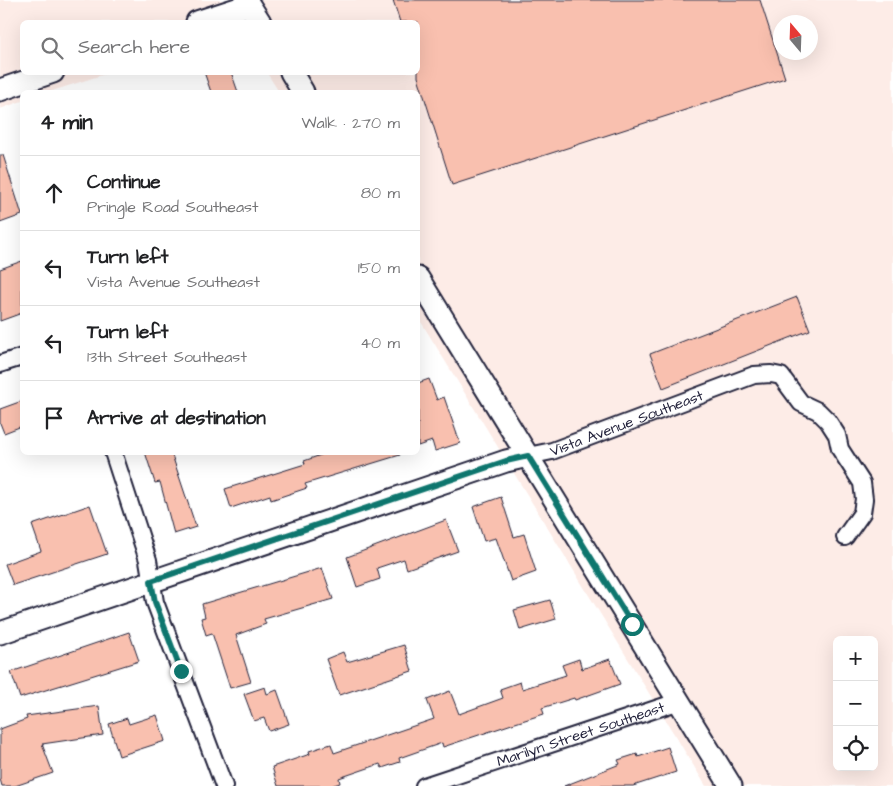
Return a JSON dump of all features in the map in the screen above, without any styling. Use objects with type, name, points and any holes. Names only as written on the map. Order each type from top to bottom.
[{"type":"street","points":[[205,20],[252,9]]},
{"type":"street","points":[[0,90],[44,75]]},
{"type":"street","points":[[293,75],[302,90]]},
{"type":"street","points":[[420,281],[680,701],[730,786]]},
{"type":"street","points":[[0,364],[20,358]]},
{"type":"street","name":"Vista Avenue Southeast","points":[[0,632],[506,461],[552,451],[754,375],[771,374],[781,376],[801,403],[818,411],[837,434],[840,449],[862,483],[864,499],[862,512],[845,537]]},
{"type":"street","points":[[113,455],[148,560],[155,602],[224,786]]},
{"type":"street","name":"Marilyn Street Southeast","points":[[424,786],[680,701]]},
{"type":"shaded area","points":[[0,0],[893,0],[893,786],[706,786],[420,320],[420,90],[278,90],[268,75],[420,75],[420,20],[20,20],[20,75],[102,75],[55,90],[20,90],[20,102],[0,109]]},
{"type":"building","points":[[393,0],[760,0],[773,41],[773,60],[779,60],[785,78],[452,185],[418,77],[420,75],[420,20],[399,20]]},
{"type":"building","points":[[205,75],[232,75],[237,90],[210,90]]},
{"type":"building","points":[[0,155],[3,155],[20,209],[20,216],[0,223]]},
{"type":"building","points":[[20,262],[20,314],[0,321],[0,269]]},
{"type":"building","points":[[797,297],[810,330],[663,388],[650,354]]},
{"type":"building","points":[[429,379],[437,400],[444,397],[460,443],[435,451],[432,441],[420,445],[420,382]]},
{"type":"building","points":[[20,402],[20,427],[4,433],[0,423],[0,409]]},
{"type":"building","points":[[146,455],[172,455],[196,527],[174,534],[160,482],[155,483]]},
{"type":"building","points":[[321,455],[400,455],[305,484],[307,488],[271,500],[270,495],[231,508],[225,489],[305,464],[304,461]]},
{"type":"building","points":[[501,497],[514,537],[524,534],[536,572],[511,581],[496,538],[484,541],[473,507]]},
{"type":"building","points":[[90,505],[107,554],[13,585],[5,564],[41,551],[32,525]]},
{"type":"building","points":[[446,520],[458,551],[407,569],[404,559],[377,568],[380,579],[357,587],[347,557]]},
{"type":"building","points":[[322,568],[333,599],[264,619],[266,624],[236,635],[251,682],[230,688],[212,633],[206,635],[201,618],[205,617],[202,604]]},
{"type":"building","points":[[550,600],[556,619],[520,630],[514,610]]},
{"type":"building","points":[[129,632],[139,661],[20,698],[11,672]]},
{"type":"building","points":[[404,645],[412,671],[339,695],[326,659],[343,652],[347,662]]},
{"type":"building","points":[[579,659],[582,669],[610,659],[620,684],[575,700],[574,698],[542,708],[544,714],[443,747],[442,743],[399,758],[400,762],[382,768],[380,764],[339,778],[340,783],[331,786],[278,786],[272,767],[310,754],[309,751],[331,744],[334,753],[434,719],[427,700],[450,691],[459,714],[503,698],[500,689],[520,682],[522,689],[566,675],[562,665]]},
{"type":"building","points":[[265,687],[267,694],[277,690],[289,724],[269,731],[264,718],[254,721],[244,694]]},
{"type":"building","points":[[99,706],[103,735],[42,744],[53,773],[15,786],[2,786],[0,779],[0,729],[27,719],[26,716]]},
{"type":"building","points":[[157,715],[165,741],[119,756],[109,724],[127,718],[129,724]]},
{"type":"building","points":[[668,747],[676,772],[633,786],[564,786],[620,764],[618,760],[637,754],[638,757]]},
{"type":"route","points":[[181,671],[155,602],[151,581],[506,461],[528,456],[632,624]]}]
